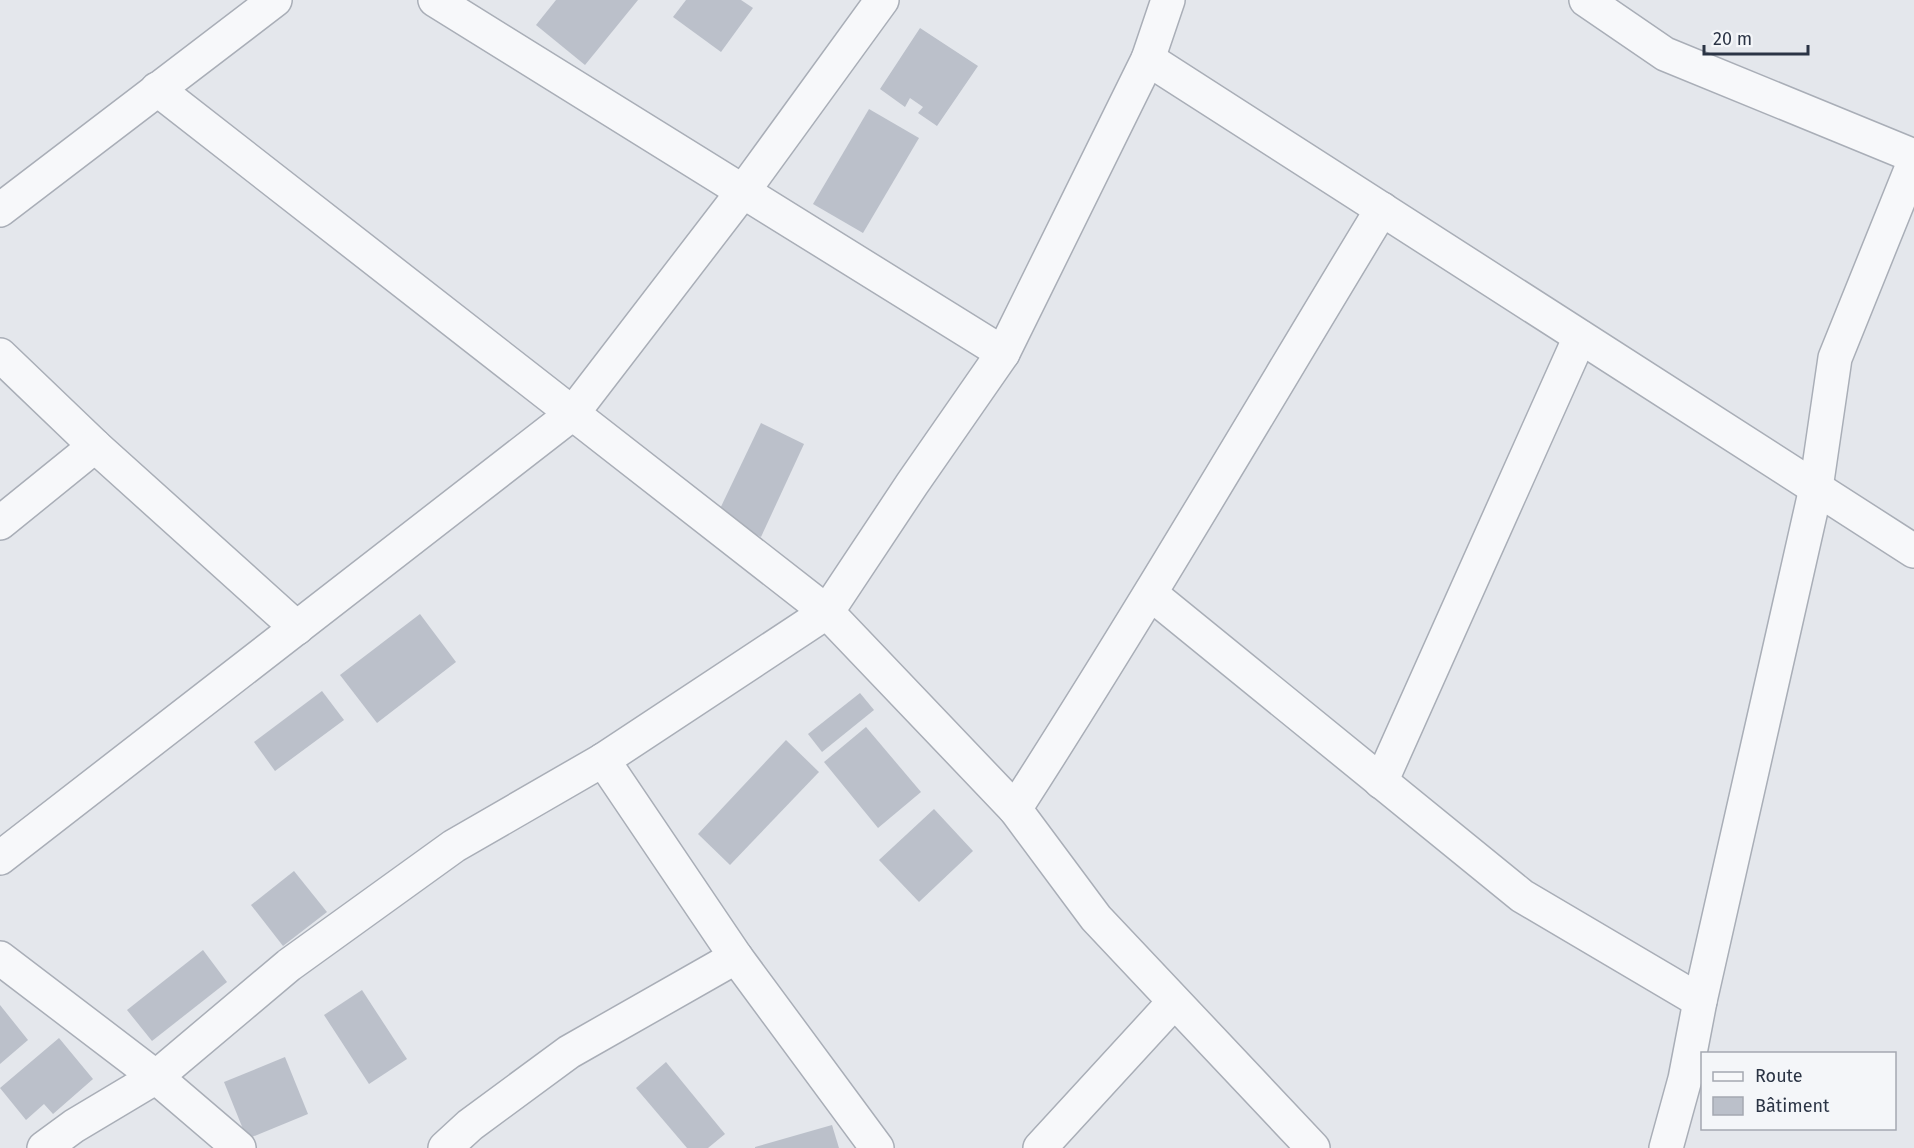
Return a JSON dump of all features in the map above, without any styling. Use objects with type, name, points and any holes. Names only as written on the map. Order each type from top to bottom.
[{"type":"street","points":[[0,210],[275,0]]},
{"type":"street","points":[[435,0],[1003,353]]},
{"type":"street","points":[[0,858],[572,414],[744,190],[882,0]]},
{"type":"street","points":[[44,1148],[74,1126],[156,1077],[289,965],[454,846],[603,760],[826,612],[1003,353],[1148,59],[1168,0]]},
{"type":"street","points":[[1586,0],[1665,54],[1914,156]]},
{"type":"street","points":[[1148,59],[1914,551]]},
{"type":"street","points":[[157,89],[826,612],[1015,809],[1096,918],[1313,1148]]},
{"type":"street","points":[[1666,1148],[1685,1079],[1700,1001],[1816,488],[1835,358],[1914,162]]},
{"type":"street","points":[[1015,809],[1151,594],[1382,209]]},
{"type":"street","points":[[1381,782],[1580,337]]},
{"type":"street","points":[[0,355],[95,446],[297,628]]},
{"type":"street","points":[[0,523],[95,446]]},
{"type":"street","points":[[1151,594],[1522,896],[1700,1001]]},
{"type":"street","points":[[603,760],[736,957],[878,1148]]},
{"type":"street","points":[[0,957],[156,1077],[239,1148]]},
{"type":"street","points":[[445,1148],[470,1125],[569,1052],[736,957]]},
{"type":"street","points":[[1040,1148],[1174,1002]]},
{"type":"building","points":[[556,0],[638,0],[585,65],[536,25]]},
{"type":"building","points":[[686,0],[741,0],[753,8],[721,52],[673,17]]},
{"type":"building","points":[[920,28],[978,66],[937,126],[918,113],[923,107],[910,98],[905,107],[880,89]]},
{"type":"building","points":[[869,109],[919,138],[863,233],[813,204]]},
{"type":"building","points":[[761,423],[804,444],[761,537],[717,515]]},
{"type":"building","points":[[420,614],[456,662],[377,723],[340,675]]},
{"type":"building","points":[[322,691],[344,720],[275,771],[254,742]]},
{"type":"building","points":[[860,693],[874,710],[822,752],[808,734]]},
{"type":"building","points":[[866,727],[921,792],[878,828],[824,762]]},
{"type":"building","points":[[786,740],[819,772],[730,865],[698,834]]},
{"type":"building","points":[[934,809],[973,851],[919,902],[879,860]]},
{"type":"building","points":[[294,871],[327,912],[283,946],[251,905]]},
{"type":"building","points":[[203,950],[227,982],[152,1041],[127,1010]]},
{"type":"building","points":[[362,990],[407,1059],[369,1084],[324,1015]]},
{"type":"building","points":[[0,1005],[28,1040],[0,1064]]},
{"type":"building","points":[[59,1038],[93,1079],[53,1114],[44,1104],[26,1120],[0,1088]]},
{"type":"building","points":[[285,1057],[308,1114],[247,1139],[224,1082]]},
{"type":"building","points":[[666,1062],[725,1134],[708,1148],[687,1148],[636,1088]]},
{"type":"building","points":[[832,1125],[839,1148],[755,1148],[755,1147]]}]
